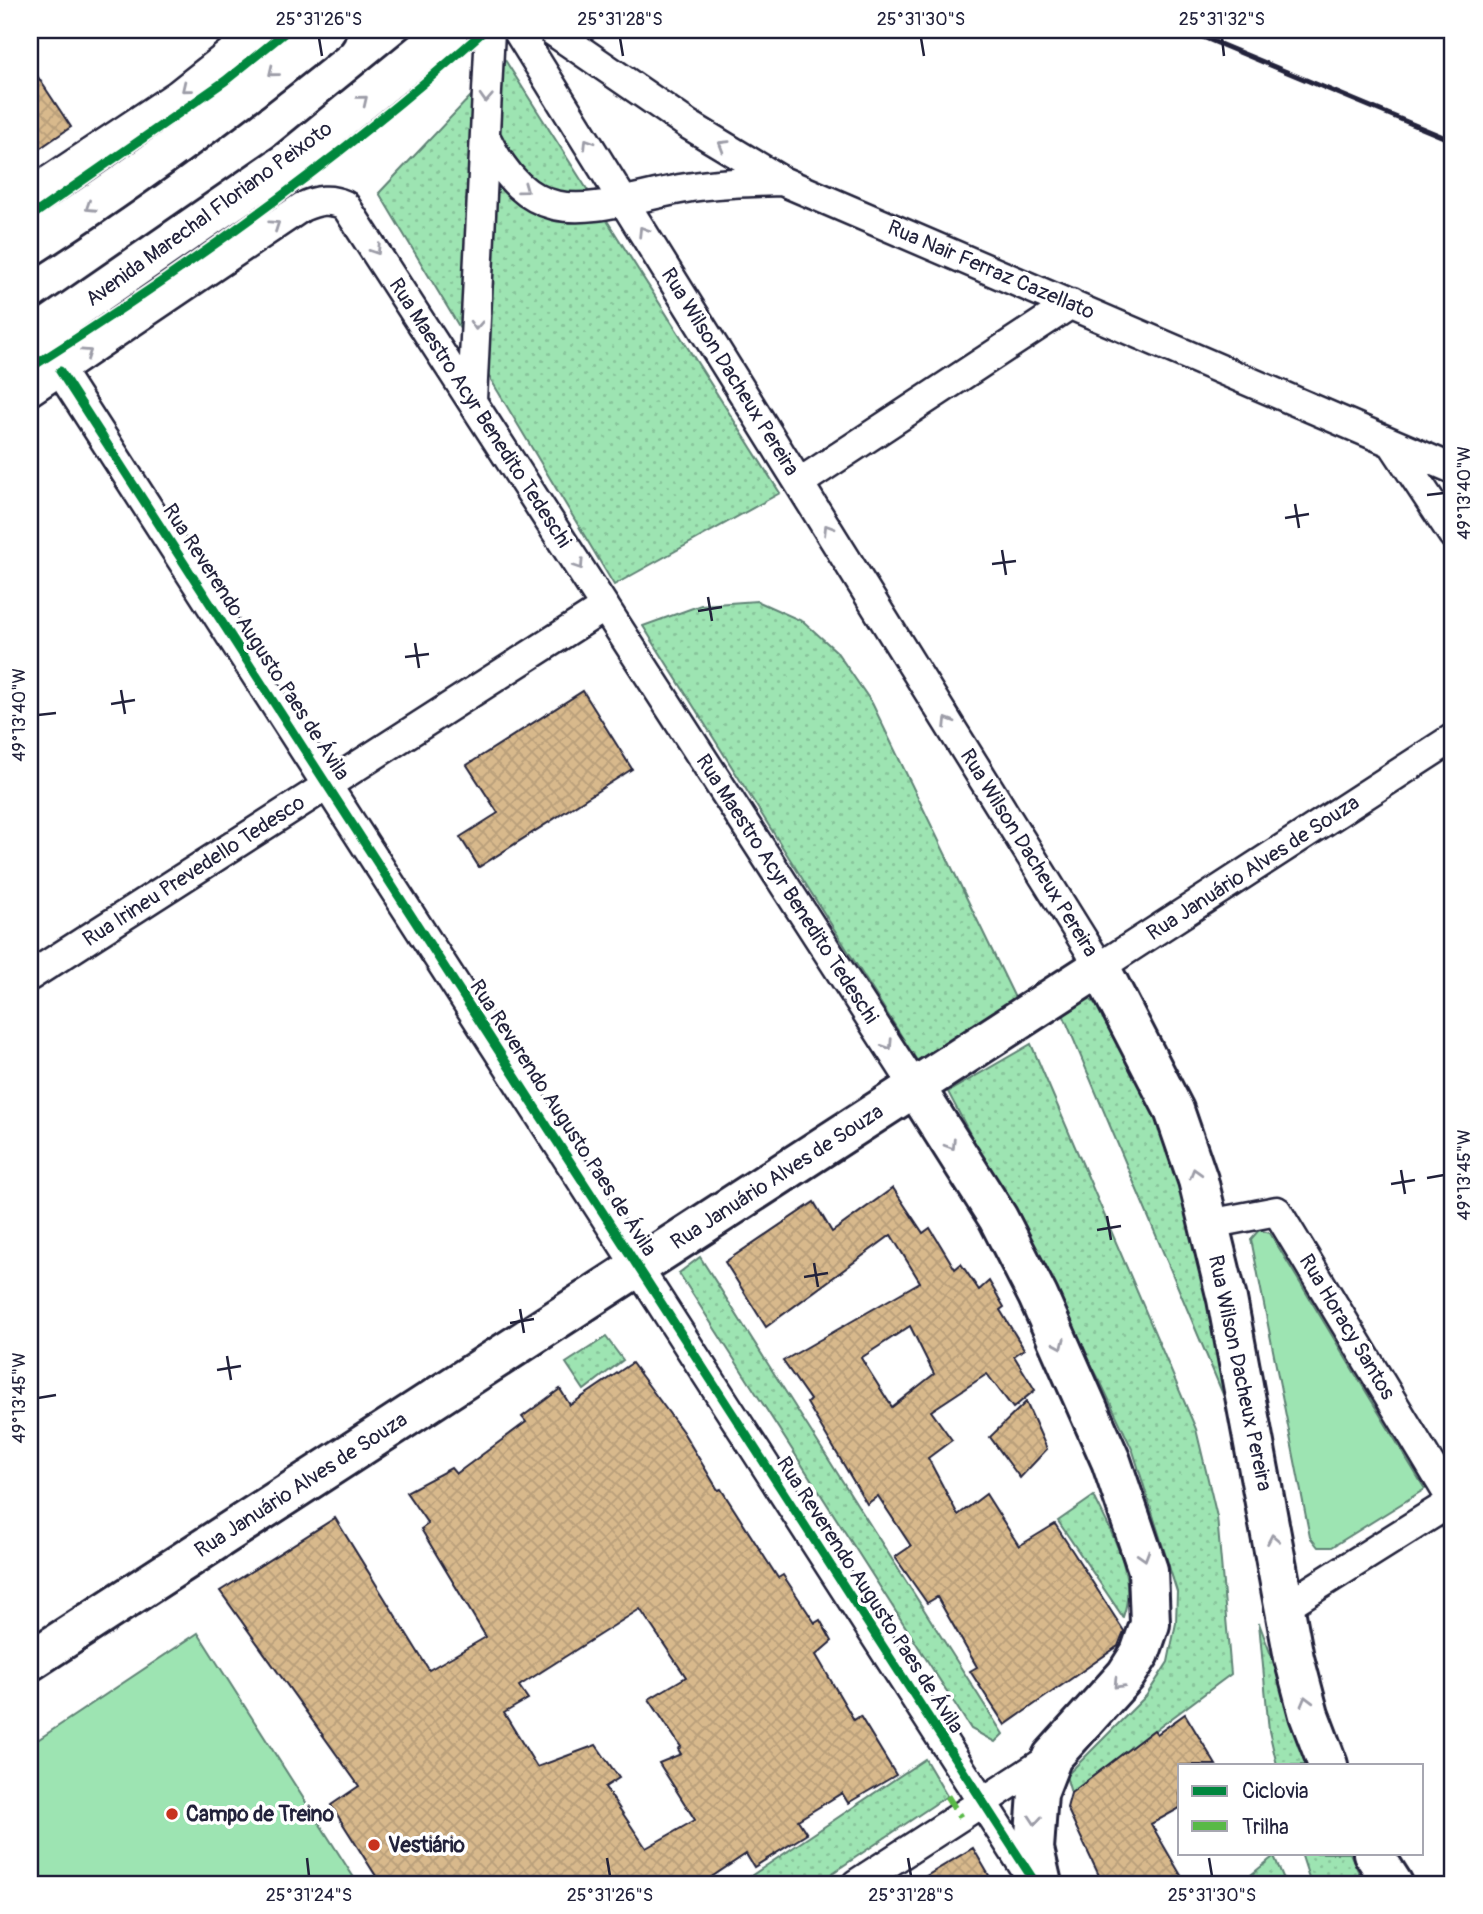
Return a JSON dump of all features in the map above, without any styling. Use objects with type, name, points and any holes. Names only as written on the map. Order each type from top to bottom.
[{"type":"main road","points":[[30,246],[139,173],[237,102],[327,30]]},
{"type":"main road","name":"Avenida Marechal Floriano Peixoto","points":[[30,340],[286,163],[449,30]]},
{"type":"main road","name":"Rua Januário Alves de Souza","points":[[30,1661],[1100,967]]},
{"type":"main road","name":"Rua Wilson Dacheux Pereira","points":[[1100,967],[1174,1110],[1209,1224],[1230,1312],[1294,1658],[1309,1715],[1328,1764]]},
{"type":"main road","name":"Rua Maestro Acyr Benedito Tedeschi","points":[[915,1087],[1014,1249],[1111,1461],[1148,1570],[1150,1624],[1140,1653],[1126,1675],[1052,1757]]},
{"type":"main road","points":[[1042,1884],[1034,1849],[1034,1824],[1038,1793],[1052,1757]]},
{"type":"main road","points":[[1374,1854],[1393,1884]]},
{"type":"street","points":[[30,193],[177,95],[258,30]]},
{"type":"street","points":[[472,400],[490,30]]},
{"type":"street","name":"Rua Wilson Dacheux Pereira","points":[[517,30],[1100,967]]},
{"type":"street","name":"Rua Nair Ferraz Cazellato","points":[[551,30],[689,125],[782,181],[1453,469]]},
{"type":"street","points":[[485,135],[500,168],[518,187],[541,201],[561,207],[624,201],[706,185],[782,181]]},
{"type":"street","name":"Rua Maestro Acyr Benedito Tedeschi","points":[[61,371],[302,207],[317,201],[333,200],[345,205],[915,1087]]},
{"type":"street","points":[[799,482],[1071,304]]},
{"type":"street","points":[[30,391],[61,371]]},
{"type":"street","name":"Rua Reverendo Augusto Paes de Ávila","points":[[61,371],[1036,1884]]},
{"type":"street","points":[[1392,443],[1453,535]]},
{"type":"street","name":"Rua Irineu Prevedello Tedesco","points":[[30,976],[605,607]]},
{"type":"street","name":"Rua Januário Alves de Souza","points":[[1100,967],[1453,738]]},
{"type":"street","name":"Rua Horacy Santos","points":[[1209,1224],[1277,1211],[1453,1502]]},
{"type":"street","points":[[1286,1606],[1453,1502]]},
{"type":"street","points":[[856,1884],[1052,1757]]},
{"type":"green space","points":[[505,60],[780,493],[614,585],[379,193]]},
{"type":"green space","points":[[757,601],[804,622],[836,651],[872,703],[1017,1002],[921,1067],[643,626],[701,605]]},
{"type":"green space","points":[[1085,995],[1106,1013],[1124,1037],[1168,1145],[1246,1449],[1060,1007]]},
{"type":"green space","points":[[1031,1044],[1196,1429],[1217,1517],[1231,1674],[1071,1793],[1066,1776],[1146,1696],[1168,1662],[1176,1623],[1177,1592],[1133,1451],[1101,1383],[948,1092]]},
{"type":"green space","points":[[1259,1230],[1270,1233],[1425,1489],[1332,1547],[1318,1547],[1310,1537],[1251,1239]]},
{"type":"green space","points":[[700,1257],[1003,1734],[995,1742],[971,1729],[679,1273]]},
{"type":"green space","points":[[606,1337],[623,1360],[584,1390],[566,1363]]},
{"type":"green space","points":[[1094,1496],[1115,1539],[1125,1570],[1127,1602],[1123,1617],[1058,1521]]},
{"type":"green space","points":[[1259,1623],[1312,1764],[1277,1764],[1269,1731]]},
{"type":"green space","name":"Campo de Treino","points":[[198,1633],[358,1884],[30,1884],[30,1745]]},
{"type":"green space","points":[[925,1759],[947,1796],[816,1884],[739,1884]]},
{"type":"green space","points":[[1301,1854],[1350,1854],[1364,1884],[1311,1884]]},
{"type":"green space","points":[[1274,1856],[1286,1884],[1253,1884],[1251,1875]]},
{"type":"building","points":[[30,65],[71,127],[30,155]]},
{"type":"building","points":[[583,691],[632,769],[479,867],[460,837],[498,813],[467,765]]},
{"type":"building","points":[[893,1188],[923,1233],[930,1228],[955,1269],[961,1264],[979,1290],[989,1281],[1004,1307],[1000,1310],[1024,1349],[1014,1356],[1035,1390],[1013,1408],[987,1374],[931,1411],[952,1440],[928,1458],[958,1515],[986,1494],[1019,1546],[1055,1524],[1124,1631],[1118,1646],[1005,1725],[970,1671],[977,1667],[937,1597],[927,1603],[895,1557],[911,1546],[878,1496],[867,1504],[807,1403],[810,1400],[783,1361],[920,1282],[891,1235],[766,1327],[725,1262],[814,1202],[832,1232]],"holes":[[[910,1326],[934,1374],[892,1407],[861,1358]]]},
{"type":"building","points":[[632,1363],[683,1432],[718,1490],[721,1489],[778,1578],[783,1575],[815,1623],[820,1620],[832,1641],[816,1655],[854,1720],[860,1716],[896,1775],[848,1803],[842,1793],[798,1820],[807,1834],[754,1867],[746,1854],[701,1884],[381,1884],[331,1805],[359,1786],[220,1591],[335,1518],[429,1670],[486,1637],[421,1529],[428,1524],[406,1492],[451,1468],[456,1474],[526,1422],[522,1417],[560,1389],[570,1405]],"holes":[[[640,1609],[686,1677],[649,1699],[681,1747],[678,1749],[681,1754],[659,1763],[695,1820],[646,1848],[605,1787],[619,1778],[596,1745],[537,1767],[504,1713],[528,1699],[519,1686]]]},
{"type":"building","points":[[1026,1402],[1047,1449],[1020,1478],[990,1437]]},
{"type":"building","points":[[1185,1714],[1215,1764],[1178,1764],[1178,1809],[1151,1824],[1186,1884],[1103,1884],[1067,1808],[1071,1793],[1154,1730],[1157,1734]]},
{"type":"building","points":[[973,1848],[994,1884],[913,1884]]},
{"type":"railway","points":[[1186,30],[1453,141]]},
{"type":"marked path","points":[[947,1796],[960,1817]]},
{"type":"cycle path","points":[[30,217],[225,81],[288,30]]},
{"type":"cycle path","points":[[30,368],[149,290],[265,208],[377,122],[485,30]]},
{"type":"cycle path","points":[[60,371],[1036,1884]]},
{"type":"place","name":"Campo de Treino","points":[[172,1814]]},
{"type":"place","name":"Vestiário","points":[[374,1845]]}]
